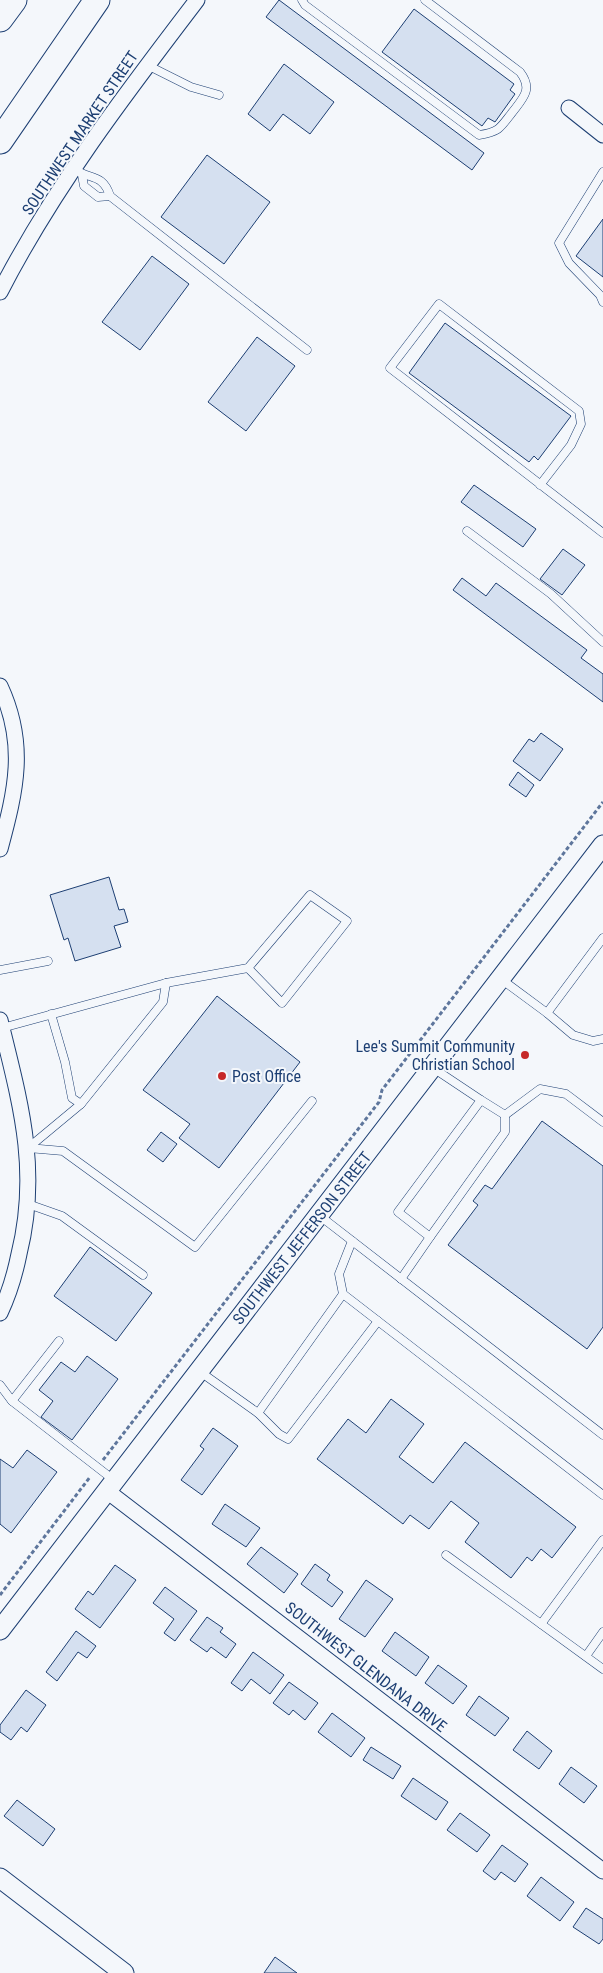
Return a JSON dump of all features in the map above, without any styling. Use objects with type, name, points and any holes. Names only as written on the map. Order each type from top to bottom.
[{"type":"highway","points":[[0,19],[14,0]]},
{"type":"highway","points":[[0,141],[97,0]]},
{"type":"street","name":"SOUTHWEST MARKET STREET","points":[[0,292],[36,229],[78,172],[147,65],[197,0]]},
{"type":"street","points":[[569,108],[603,135]]},
{"type":"street","points":[[0,686],[12,720],[17,774],[13,800],[0,849]]},
{"type":"street","name":"SOUTHWEST JEFFERSON STREET","points":[[0,1630],[603,845]]},
{"type":"street","points":[[0,1312],[14,1277],[27,1219],[28,1204],[28,1148],[21,1106],[9,1070],[1,1024]]},
{"type":"street","name":"SOUTHWEST GLENDANA DRIVE","points":[[111,1486],[603,1871]]},
{"type":"street","points":[[0,1878],[120,1972]]},
{"type":"lane","points":[[302,0],[305,5],[479,135],[490,134],[500,128],[524,97],[527,90],[526,80],[520,72],[425,0]]},
{"type":"lane","points":[[147,65],[191,87],[219,95]]},
{"type":"lane","points":[[78,172],[84,186],[98,197],[110,196]]},
{"type":"lane","points":[[78,172],[95,176],[107,186],[110,196],[307,350]]},
{"type":"lane","points":[[603,172],[559,243],[569,263],[600,295],[603,302]]},
{"type":"lane","points":[[540,485],[571,444],[581,424],[579,411],[438,304],[390,368],[540,485],[603,533]]},
{"type":"lane","points":[[467,531],[551,594],[603,642]]},
{"type":"lane","points":[[1,1024],[51,1014],[166,983],[248,968],[310,895],[347,921],[282,1004],[248,968]]},
{"type":"lane","points":[[546,1012],[603,938]]},
{"type":"lane","points":[[0,970],[48,961]]},
{"type":"lane","points":[[501,979],[546,1012],[573,1035],[593,1040],[603,1039]]},
{"type":"lane","points":[[28,1148],[81,1104],[163,1002],[166,983]]},
{"type":"lane","points":[[51,1014],[65,1062],[72,1098],[81,1104]]},
{"type":"lane","points":[[433,1068],[505,1115]]},
{"type":"lane","points":[[505,1115],[540,1089],[566,1094],[603,1122]]},
{"type":"lane","points":[[430,1237],[398,1212],[481,1100]]},
{"type":"lane","points":[[28,1148],[63,1151],[194,1247],[312,1101]]},
{"type":"lane","points":[[402,1279],[505,1132],[505,1115]]},
{"type":"lane","points":[[28,1204],[62,1216],[143,1275]]},
{"type":"lane","points":[[319,1216],[603,1435]]},
{"type":"lane","points":[[352,1241],[339,1274],[343,1294],[603,1495]]},
{"type":"lane","points":[[258,1413],[343,1294]]},
{"type":"lane","points":[[199,1371],[258,1413],[279,1434],[288,1438],[378,1321]]},
{"type":"lane","points":[[12,1401],[59,1341]]},
{"type":"lane","points":[[0,1385],[12,1401],[97,1468],[111,1486]]},
{"type":"lane","points":[[541,1624],[603,1540]]},
{"type":"lane","points":[[446,1555],[603,1669]]},
{"type":"lane","points":[[586,1656],[603,1632]]},
{"type":"path","points":[[0,1595],[379,1102],[382,1090],[603,802]]},
{"type":"building","points":[[279,0],[484,153],[472,170],[266,17]]},
{"type":"building","points":[[414,9],[514,84],[510,90],[515,94],[495,122],[488,118],[482,126],[382,52]]},
{"type":"building","points":[[284,64],[334,102],[310,134],[283,114],[270,131],[248,114]]},
{"type":"building","points":[[207,155],[270,202],[224,264],[161,217]]},
{"type":"building","points":[[603,219],[603,277],[576,256]]},
{"type":"building","points":[[152,256],[189,284],[140,350],[102,322]]},
{"type":"building","points":[[445,323],[571,416],[538,460],[534,456],[529,462],[409,373]]},
{"type":"building","points":[[257,337],[295,366],[246,431],[208,402]]},
{"type":"building","points":[[474,485],[536,529],[523,547],[461,502]]},
{"type":"building","points":[[563,549],[585,565],[562,595],[540,579]]},
{"type":"building","points":[[462,578],[486,596],[496,583],[587,650],[581,658],[603,674],[603,702],[453,590]]},
{"type":"building","points":[[541,733],[563,749],[540,781],[513,761],[529,739],[534,742]]},
{"type":"building","points":[[518,772],[534,785],[526,797],[509,785]]},
{"type":"building","points":[[109,877],[119,910],[124,909],[128,922],[114,926],[121,947],[75,961],[68,938],[64,940],[50,895]]},
{"type":"building","name":"Post Office","points":[[217,996],[300,1062],[219,1168],[179,1138],[190,1124],[143,1090]]},
{"type":"building","points":[[542,1121],[603,1166],[603,1327],[587,1349],[448,1245],[478,1205],[473,1201],[485,1185],[492,1189]]},
{"type":"building","points":[[161,1132],[177,1144],[163,1162],[147,1150]]},
{"type":"building","points":[[90,1247],[152,1293],[116,1341],[54,1296]]},
{"type":"building","points":[[87,1356],[118,1379],[72,1440],[41,1417],[53,1401],[39,1390],[61,1362],[75,1372]]},
{"type":"building","points":[[391,1399],[424,1424],[399,1457],[433,1483],[465,1442],[576,1527],[552,1558],[541,1549],[532,1561],[527,1557],[511,1578],[465,1542],[479,1523],[451,1501],[429,1529],[410,1515],[403,1524],[317,1459],[348,1419],[366,1433]]},
{"type":"building","points":[[213,1428],[238,1446],[202,1495],[181,1480],[204,1449],[200,1446]]},
{"type":"building","points":[[27,1450],[57,1472],[11,1533],[0,1524],[0,1459],[13,1468]]},
{"type":"building","points":[[225,1504],[260,1528],[246,1547],[212,1524]]},
{"type":"building","points":[[261,1547],[298,1574],[284,1593],[247,1564]]},
{"type":"building","points":[[315,1564],[330,1575],[327,1580],[343,1592],[332,1607],[301,1584]]},
{"type":"building","points":[[115,1565],[136,1580],[100,1628],[75,1609],[88,1591],[93,1595]]},
{"type":"building","points":[[366,1580],[393,1599],[365,1637],[339,1619]]},
{"type":"building","points":[[165,1587],[197,1611],[175,1641],[164,1633],[174,1619],[153,1603]]},
{"type":"building","points":[[207,1617],[223,1628],[220,1632],[236,1644],[226,1658],[211,1647],[207,1652],[190,1640]]},
{"type":"building","points":[[76,1631],[96,1646],[87,1658],[78,1652],[57,1681],[46,1672]]},
{"type":"building","points":[[395,1632],[429,1657],[416,1676],[382,1651]]},
{"type":"building","points":[[253,1652],[284,1675],[270,1694],[251,1679],[242,1691],[231,1683]]},
{"type":"building","points":[[438,1665],[467,1686],[453,1704],[425,1683]]},
{"type":"building","points":[[289,1682],[318,1703],[305,1720],[293,1710],[289,1715],[273,1703]]},
{"type":"building","points":[[26,1690],[46,1705],[27,1732],[21,1727],[11,1740],[0,1732],[0,1725]]},
{"type":"building","points":[[479,1696],[509,1718],[495,1736],[466,1715]]},
{"type":"building","points":[[332,1713],[365,1738],[351,1757],[318,1732]]},
{"type":"building","points":[[527,1731],[552,1751],[539,1769],[513,1750]]},
{"type":"building","points":[[371,1747],[401,1766],[393,1779],[363,1760]]},
{"type":"building","points":[[571,1767],[597,1786],[584,1803],[559,1784]]},
{"type":"building","points":[[413,1778],[448,1802],[436,1820],[401,1796]]},
{"type":"building","points":[[17,1800],[55,1829],[43,1846],[4,1816]]},
{"type":"building","points":[[460,1813],[490,1835],[477,1852],[447,1830]]},
{"type":"building","points":[[502,1845],[528,1864],[515,1882],[501,1872],[495,1880],[483,1871]]},
{"type":"building","points":[[541,1877],[574,1902],[560,1921],[527,1896]]},
{"type":"building","points":[[586,1908],[603,1919],[603,1939],[599,1944],[573,1927]]},
{"type":"building","points":[[275,1957],[297,1973],[264,1973]]},
{"type":"place","name":"Lee's Summit Community Christian School","points":[[525,1055]]},
{"type":"place","name":"Post Office","points":[[222,1076]]}]
